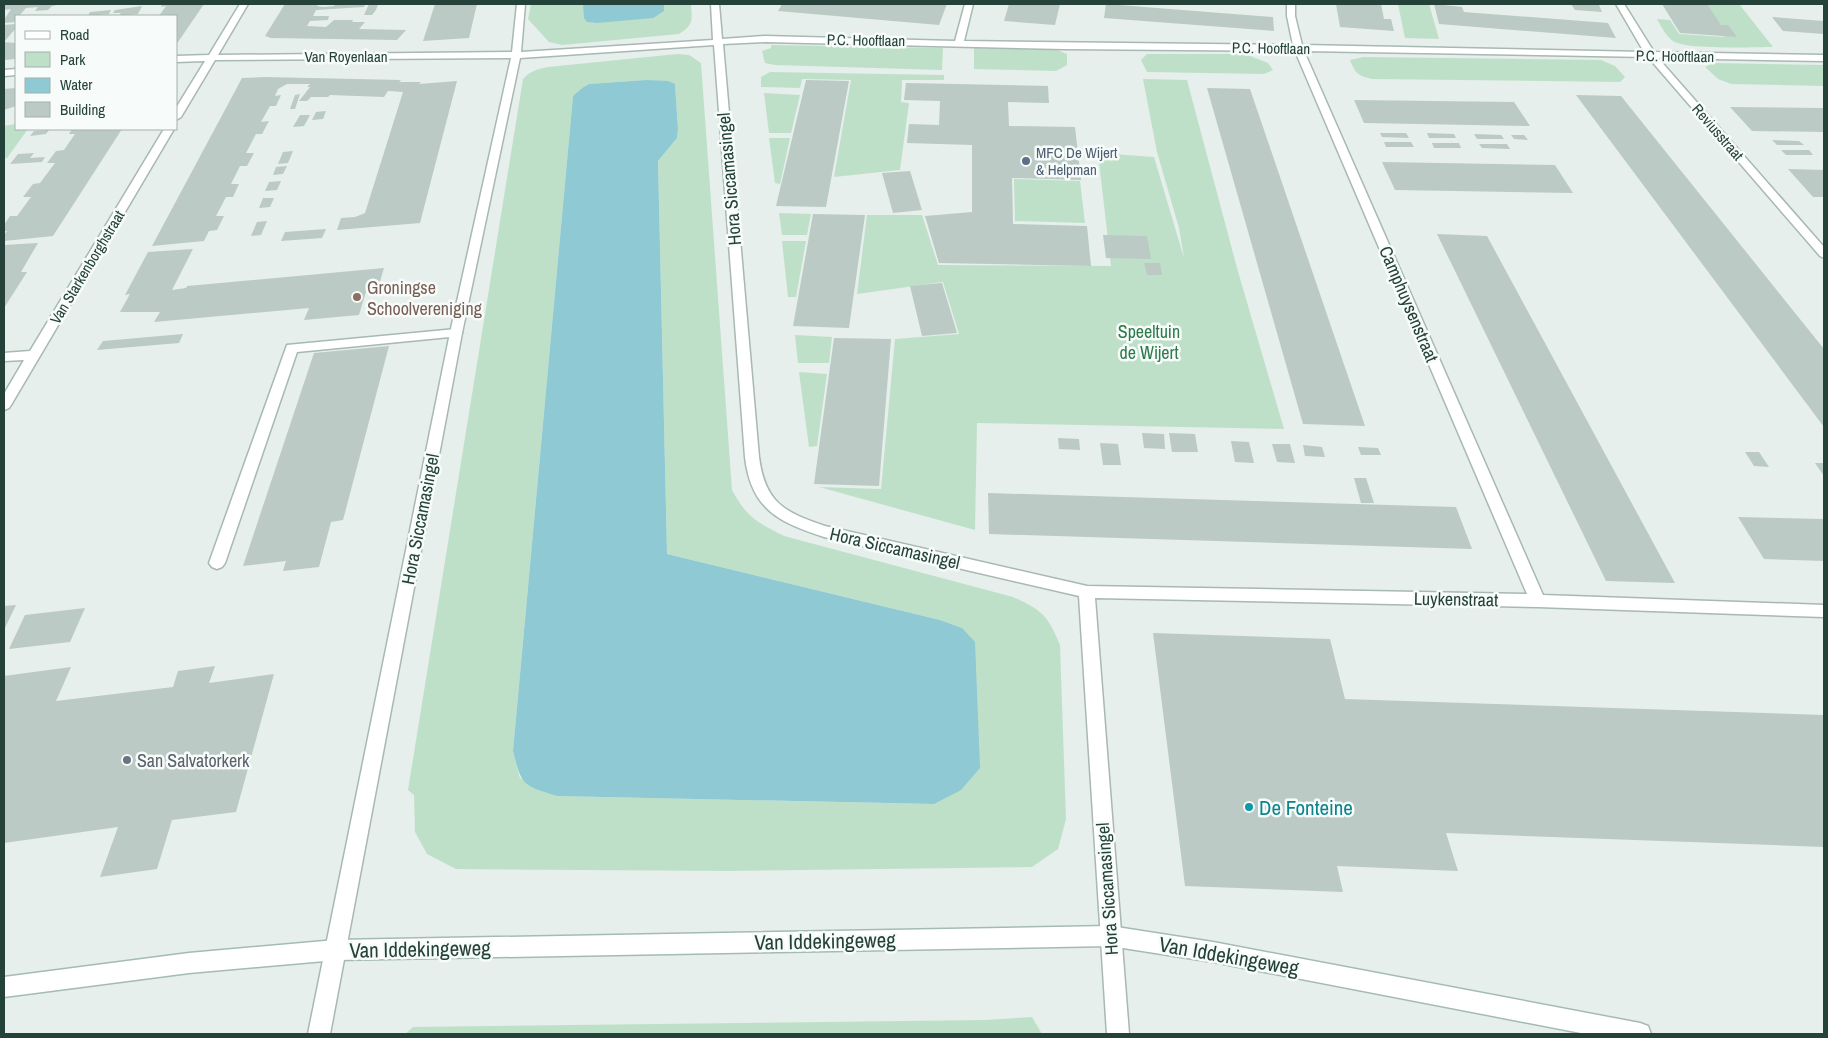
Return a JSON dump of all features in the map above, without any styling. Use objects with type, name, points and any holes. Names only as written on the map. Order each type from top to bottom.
[{"type":"street","points":[[178,114],[244,4]]},
{"type":"street","name":"Hora Siccamasingel","points":[[319,1034],[456,333],[516,55],[521,4]]},
{"type":"street","name":"Hora Siccamasingel","points":[[715,4],[752,456],[757,485],[769,503],[786,518],[824,531],[1087,592],[1118,1034]]},
{"type":"street","points":[[960,42],[960,32],[969,4]]},
{"type":"street","name":"Camphuysenstraat","points":[[1290,4],[1298,48],[1538,601]]},
{"type":"street","name":"Reviusstraat","points":[[1620,4],[1651,55],[1824,254]]},
{"type":"street","name":"P.C. Hooftlaan","points":[[516,55],[765,38],[1064,46],[1298,48],[1824,58]]},
{"type":"street","name":"Van Royenlaan","points":[[178,59],[516,55]]},
{"type":"street","name":"Van Starkenborghstraat","points":[[4,405],[168,130]]},
{"type":"street","points":[[217,563],[292,348],[456,333]]},
{"type":"street","points":[[4,357],[34,355]]},
{"type":"street","name":"Luykenstraat","points":[[1087,592],[1538,601],[1824,611]]},
{"type":"street","name":"Van Iddekingeweg","points":[[4,988],[189,963],[336,950],[1110,936],[1214,952],[1640,1034]]},
{"type":"green space","points":[[531,4],[583,4],[587,21],[597,23],[664,11],[664,4],[691,4],[692,18],[690,25],[679,34],[562,45],[549,42],[528,19]]},
{"type":"green space","points":[[1398,4],[1429,4],[1439,39],[1405,38]]},
{"type":"green space","points":[[1701,4],[1739,4],[1773,47],[1705,47],[1680,44],[1668,36],[1657,19],[1670,20],[1679,34],[1724,37]]},
{"type":"green space","points":[[771,45],[943,48],[942,70],[775,65],[765,63],[762,51],[771,48]]},
{"type":"green space","points":[[974,48],[1057,50],[1067,54],[1067,65],[1056,71],[974,69]]},
{"type":"green space","points":[[677,54],[689,55],[701,63],[732,490],[748,513],[760,523],[784,536],[1013,597],[1031,606],[1048,620],[1060,645],[1066,819],[1058,849],[1032,867],[730,871],[456,869],[427,854],[415,832],[414,795],[408,790],[523,79],[534,71],[548,67]],"holes":[[[646,80],[675,84],[677,138],[658,161],[667,554],[940,620],[962,628],[934,804],[557,796],[520,778],[513,751],[573,96],[589,84]]]},
{"type":"green space","points":[[1147,54],[1245,54],[1268,63],[1273,70],[1264,74],[1147,72],[1141,60]]},
{"type":"green space","points":[[1363,57],[1601,60],[1615,66],[1625,77],[1620,82],[1372,79],[1363,77],[1358,73],[1350,60]]},
{"type":"green space","points":[[1713,63],[1824,65],[1824,86],[1731,84],[1718,79],[1705,67]]},
{"type":"green space","points":[[770,72],[944,75],[944,80],[902,80],[901,102],[909,103],[900,170],[834,177],[851,80],[802,79],[800,88],[761,87],[761,77]]},
{"type":"green space","name":"Speeltuin de Wijert","points":[[1143,79],[1187,80],[1237,268],[1284,429],[977,423],[975,530],[819,487],[881,489],[895,339],[959,334],[943,282],[857,294],[867,215],[922,215],[938,265],[1111,266],[1098,153],[1154,157],[1184,258],[1179,228],[1157,152]]},
{"type":"green space","points":[[764,93],[800,95],[791,133],[769,133]]},
{"type":"green space","points":[[15,124],[15,130],[27,130],[7,158],[4,158],[4,126]]},
{"type":"green space","points":[[769,138],[790,138],[780,184],[775,183]]},
{"type":"green space","points":[[1014,179],[1080,181],[1085,223],[1015,221]]},
{"type":"green space","points":[[779,213],[811,214],[807,235],[782,235]]},
{"type":"green space","points":[[782,241],[806,241],[796,297],[788,297]]},
{"type":"green space","points":[[795,335],[832,337],[829,363],[798,363]]},
{"type":"green space","points":[[799,372],[827,374],[817,446],[809,447]]},
{"type":"green space","points":[[1032,1017],[1042,1034],[405,1034],[413,1027],[985,1020]]},
{"type":"water","points":[[583,4],[664,4],[664,11],[653,18],[597,23],[587,22],[584,18]]},
{"type":"water","points":[[646,80],[668,81],[675,84],[678,129],[677,138],[658,161],[667,554],[940,620],[962,628],[975,642],[980,768],[961,790],[934,804],[557,796],[530,786],[522,778],[519,771],[513,751],[573,96],[589,84]]},
{"type":"building","points":[[4,4],[57,4],[48,10],[35,11],[38,7],[26,8],[20,15],[15,15],[15,22],[4,23],[11,9],[4,10]]},
{"type":"building","points":[[163,4],[204,4],[178,42],[178,15],[160,15],[166,6],[161,7]]},
{"type":"building","points":[[285,4],[318,4],[317,6],[323,7],[334,6],[335,4],[365,4],[364,7],[316,10],[313,16],[329,16],[328,20],[310,21],[307,26],[326,27],[334,20],[353,20],[352,22],[365,22],[359,29],[406,30],[397,40],[271,38],[265,36]]},
{"type":"building","points":[[369,4],[378,4],[372,15],[364,15]]},
{"type":"building","points":[[435,4],[477,4],[469,38],[423,41]]},
{"type":"building","points":[[782,4],[947,4],[939,25],[778,11]]},
{"type":"building","points":[[1009,4],[1060,4],[1055,25],[1004,21]]},
{"type":"building","points":[[1106,4],[1273,17],[1274,31],[1104,18]]},
{"type":"building","points":[[1336,4],[1381,4],[1384,19],[1391,19],[1394,31],[1340,27]]},
{"type":"building","points":[[1434,4],[1462,7],[1464,12],[1608,23],[1616,38],[1439,24]]},
{"type":"building","points":[[1571,4],[1599,5],[1602,12],[1575,10]]},
{"type":"building","points":[[1662,4],[1707,4],[1721,25],[1728,25],[1737,37],[1680,33]]},
{"type":"building","points":[[142,6],[138,14],[120,15],[121,13],[113,13],[115,10]]},
{"type":"building","points":[[111,10],[109,14],[98,15],[88,15],[90,12]]},
{"type":"building","points":[[1772,17],[1824,21],[1824,34],[1783,31]]},
{"type":"building","points":[[15,24],[15,29],[4,42],[4,25]]},
{"type":"building","points":[[4,42],[15,43],[15,59],[4,60]]},
{"type":"building","points":[[242,78],[401,80],[399,82],[421,82],[419,84],[457,81],[420,223],[337,230],[341,218],[355,217],[365,213],[403,92],[388,91],[384,97],[330,95],[328,97],[311,97],[307,101],[299,101],[310,87],[307,87],[310,84],[287,84],[278,89],[275,96],[281,95],[276,106],[270,106],[261,122],[269,121],[262,134],[256,134],[246,153],[254,153],[247,166],[240,166],[231,184],[239,184],[233,197],[226,197],[216,216],[224,216],[217,230],[209,231],[204,241],[152,246]]},
{"type":"building","points":[[806,80],[849,81],[826,207],[776,206]]},
{"type":"building","name":"MFC De Wijert & Helpman","points":[[906,83],[1048,86],[1049,103],[1008,102],[1009,126],[1075,127],[1081,180],[1012,178],[1013,224],[1087,226],[1091,266],[939,263],[925,216],[972,212],[972,145],[907,143],[909,124],[939,125],[940,101],[904,100]]},
{"type":"building","points":[[15,88],[15,106],[4,110],[4,89]]},
{"type":"building","points":[[1207,88],[1250,89],[1365,426],[1303,424]]},
{"type":"building","points":[[300,94],[295,109],[290,109],[295,95]]},
{"type":"building","points":[[1576,95],[1621,96],[1824,349],[1824,427]]},
{"type":"building","points":[[1354,100],[1514,102],[1530,126],[1364,123]]},
{"type":"building","points":[[1730,107],[1824,108],[1824,132],[1752,131]]},
{"type":"building","points":[[326,111],[323,119],[312,120],[316,112]]},
{"type":"building","points":[[300,115],[310,115],[304,126],[293,127]]},
{"type":"building","points":[[49,130],[46,134],[30,136],[34,131]]},
{"type":"building","points":[[71,130],[121,130],[53,236],[4,241],[4,235],[7,231],[4,231],[4,225],[10,216],[17,216],[31,197],[23,197],[33,184],[40,183],[55,163],[47,163],[56,151],[64,150],[75,134],[69,134]]},
{"type":"building","points":[[1380,133],[1406,133],[1409,138],[1382,137]]},
{"type":"building","points":[[1427,133],[1454,134],[1456,138],[1429,138]]},
{"type":"building","points":[[1474,134],[1501,135],[1504,139],[1477,139]]},
{"type":"building","points":[[1511,135],[1524,135],[1528,140],[1514,139]]},
{"type":"building","points":[[1772,140],[1799,141],[1804,145],[1777,145]]},
{"type":"building","points":[[1384,142],[1411,142],[1414,147],[1386,147]]},
{"type":"building","points":[[1432,143],[1459,143],[1461,148],[1434,148]]},
{"type":"building","points":[[1479,144],[1507,144],[1510,149],[1482,148]]},
{"type":"building","points":[[1781,150],[1809,150],[1813,155],[1786,155]]},
{"type":"building","points":[[293,151],[288,163],[278,164],[283,152]]},
{"type":"building","points":[[34,153],[30,158],[45,157],[42,162],[10,164],[18,154]]},
{"type":"building","points":[[1382,162],[1555,165],[1573,193],[1395,190]]},
{"type":"building","points":[[287,166],[283,174],[273,175],[276,167]]},
{"type":"building","points":[[1788,169],[1824,170],[1824,197],[1813,197]]},
{"type":"building","points":[[910,171],[922,210],[893,213],[882,173]]},
{"type":"building","points":[[281,181],[277,190],[265,191],[269,182]]},
{"type":"building","points":[[263,198],[274,198],[270,207],[259,208]]},
{"type":"building","points":[[813,214],[865,215],[849,328],[793,326]]},
{"type":"building","points":[[267,221],[261,235],[251,236],[257,222]]},
{"type":"building","points":[[326,229],[322,238],[281,241],[285,232]]},
{"type":"building","points":[[1437,234],[1487,236],[1675,583],[1606,581]]},
{"type":"building","points":[[1103,235],[1147,236],[1151,259],[1106,258]]},
{"type":"building","points":[[38,243],[21,272],[27,272],[4,308],[4,245]]},
{"type":"building","points":[[193,249],[172,290],[186,288],[187,286],[384,268],[379,285],[368,285],[359,315],[304,320],[309,308],[154,322],[160,312],[120,312],[130,294],[125,295],[148,252]]},
{"type":"building","points":[[1144,263],[1160,263],[1162,275],[1147,275]]},
{"type":"building","points":[[942,283],[957,333],[922,336],[910,286]]},
{"type":"building","points":[[183,334],[179,343],[97,350],[103,341]]},
{"type":"building","points":[[834,338],[891,339],[879,486],[814,484]]},
{"type":"building","points":[[389,346],[343,520],[331,522],[319,567],[283,571],[286,561],[243,566],[314,353]]},
{"type":"building","points":[[1142,433],[1164,434],[1165,449],[1144,448]]},
{"type":"building","points":[[1169,433],[1195,434],[1198,452],[1172,452]]},
{"type":"building","points":[[1058,438],[1079,439],[1080,450],[1059,449]]},
{"type":"building","points":[[1231,441],[1249,442],[1254,463],[1235,462]]},
{"type":"building","points":[[1100,443],[1118,444],[1121,465],[1103,465]]},
{"type":"building","points":[[1272,444],[1290,444],[1295,463],[1277,462]]},
{"type":"building","points":[[1303,445],[1322,447],[1325,457],[1305,456]]},
{"type":"building","points":[[1358,447],[1378,448],[1381,455],[1361,455]]},
{"type":"building","points":[[1745,452],[1759,452],[1769,467],[1754,466]]},
{"type":"building","points":[[1815,463],[1824,463],[1824,476]]},
{"type":"building","points":[[1354,478],[1366,478],[1374,503],[1361,503]]},
{"type":"building","points":[[988,493],[1456,507],[1472,549],[989,534]]},
{"type":"building","points":[[1738,517],[1824,519],[1824,561],[1764,559]]},
{"type":"building","points":[[16,605],[4,630],[4,606]]},
{"type":"building","points":[[85,608],[70,642],[9,649],[25,615]]},
{"type":"building","points":[[1153,633],[1330,639],[1345,699],[1824,715],[1824,847],[1446,833],[1458,871],[1337,866],[1343,892],[1185,886]]},
{"type":"building","name":"San Salvatorkerk","points":[[215,666],[209,683],[274,674],[236,812],[172,820],[157,869],[100,877],[118,827],[4,843],[4,676],[71,667],[56,701],[173,687],[178,671]]},
{"type":"place","name":"MFC De Wijert & Helpman","points":[[1026,161]]},
{"type":"place","name":"Groningse Schoolvereniging","points":[[357,297]]},
{"type":"place","name":"San Salvatorkerk","points":[[127,760]]},
{"type":"place","name":"De Fonteine","points":[[1249,807]]}]
